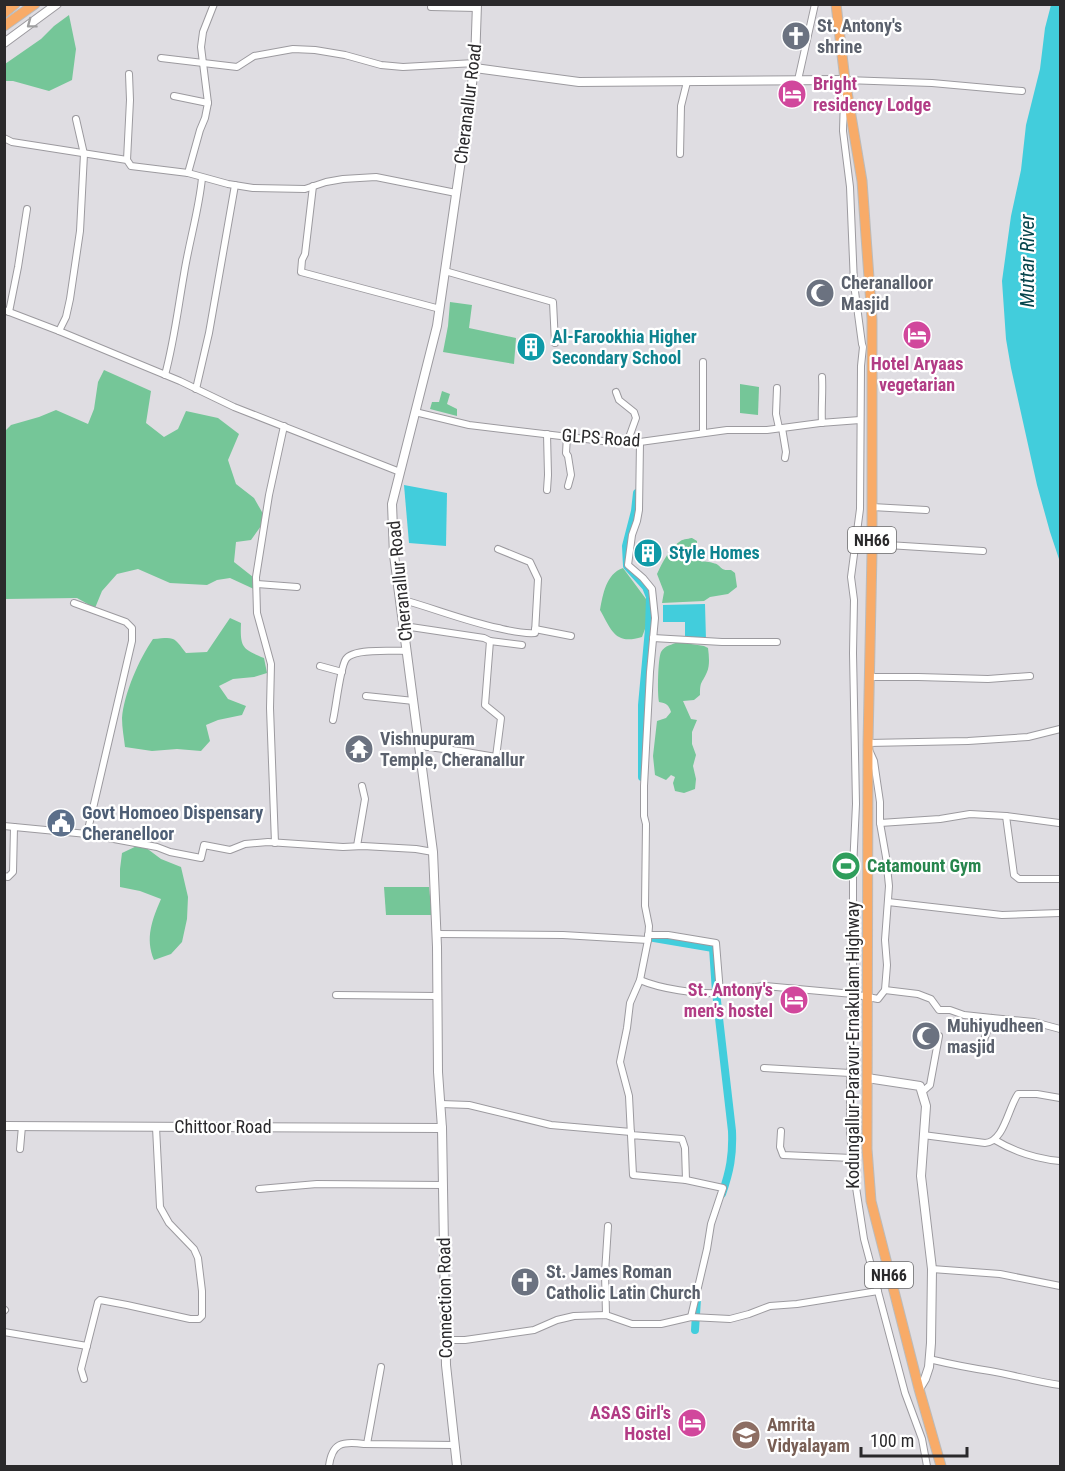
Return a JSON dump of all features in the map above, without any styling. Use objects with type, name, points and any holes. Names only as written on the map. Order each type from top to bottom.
[{"type":"highway","points":[[4,13],[15,4]]},
{"type":"highway","points":[[4,26],[35,4]]},
{"type":"highway","name":"Kodungallur-Paravur-Ernakulam Highway","points":[[836,4],[845,80],[862,182],[872,320],[867,1149],[871,1201],[941,1467]]},
{"type":"main road","name":"Cheranallur Road","points":[[442,1128],[438,1072],[433,852],[394,555],[392,504],[440,309],[475,65],[477,6]]},
{"type":"main road","name":"Chittoor Road","points":[[4,1126],[442,1128]]},
{"type":"street","points":[[4,43],[57,4]]},
{"type":"street","points":[[188,173],[208,103],[201,46],[203,32],[214,4]]},
{"type":"street","points":[[798,80],[815,4]]},
{"type":"street","points":[[431,7],[477,6]]},
{"type":"street","points":[[161,58],[237,67],[254,56],[293,49],[345,55],[381,65],[403,67],[475,65],[579,82],[845,80],[932,83],[1022,91]]},
{"type":"street","points":[[129,74],[127,160],[131,166],[188,173],[253,188],[305,189],[343,179],[376,177],[456,193]]},
{"type":"street","points":[[845,80],[843,131],[850,187],[854,291],[863,347],[860,509],[851,577],[854,600],[856,794],[850,1132],[864,1239],[905,1393],[922,1439],[927,1467]]},
{"type":"street","points":[[680,154],[681,106],[687,82]]},
{"type":"street","points":[[174,96],[208,103]]},
{"type":"street","points":[[59,331],[66,317],[80,231],[84,154],[76,119]]},
{"type":"street","points":[[4,138],[12,142],[127,160]]},
{"type":"street","points":[[165,375],[171,354],[202,178]]},
{"type":"street","points":[[196,389],[208,341],[235,185]]},
{"type":"street","points":[[313,186],[301,272],[440,309]]},
{"type":"street","points":[[27,209],[18,267],[7,311],[165,375],[234,408],[400,472]]},
{"type":"street","points":[[445,271],[553,302],[555,343]]},
{"type":"street","points":[[703,362],[703,433]]},
{"type":"street","points":[[822,377],[820,400],[822,423]]},
{"type":"street","points":[[777,388],[776,414],[786,452],[785,458]]},
{"type":"street","points":[[616,392],[619,400],[634,412],[636,418],[627,443]]},
{"type":"street","name":"GLPS Road","points":[[415,412],[469,425],[627,443],[727,430],[767,430],[860,420]]},
{"type":"street","points":[[275,843],[270,708],[271,664],[257,614],[256,577],[269,495],[284,426]]},
{"type":"street","points":[[547,434],[547,490]]},
{"type":"street","points":[[567,436],[566,453],[571,475],[568,486]]},
{"type":"street","points":[[638,442],[638,521],[632,535],[628,565],[652,589],[655,618],[644,786],[645,906],[649,926],[640,980],[630,1003],[620,1062],[629,1096],[633,1175],[686,1180],[723,1188],[711,1224],[695,1317]]},
{"type":"street","points":[[872,507],[926,510]]},
{"type":"street","points":[[872,544],[983,551]]},
{"type":"street","points":[[400,599],[428,606],[476,624],[524,634],[535,633],[538,579],[530,562],[498,549]]},
{"type":"street","points":[[257,584],[297,587]]},
{"type":"street","points":[[74,603],[126,622],[132,628],[132,641],[87,834]]},
{"type":"street","points":[[404,626],[522,645]]},
{"type":"street","points":[[535,629],[571,636]]},
{"type":"street","points":[[653,638],[777,642]]},
{"type":"street","points":[[420,746],[496,757],[501,718],[486,705],[485,697],[490,641]]},
{"type":"street","points":[[333,720],[346,658],[362,652],[407,651]]},
{"type":"street","points":[[320,666],[342,672]]},
{"type":"street","points":[[870,677],[988,680],[1030,676]]},
{"type":"street","points":[[366,696],[414,701]]},
{"type":"street","points":[[640,980],[683,990],[718,993],[765,986],[853,994],[878,999],[885,990],[887,965],[885,940],[889,886],[874,761],[868,746],[1028,737],[1060,729]]},
{"type":"street","points":[[357,846],[365,799],[362,786]]},
{"type":"street","points":[[880,823],[940,819],[970,814],[1059,823]]},
{"type":"street","points":[[1006,816],[1014,875],[1019,879],[1060,879]]},
{"type":"street","points":[[4,826],[87,834],[149,845],[201,858],[204,845],[230,850],[245,844],[275,843],[416,849],[433,852]]},
{"type":"street","points":[[4,876],[8,877],[13,872],[14,827]]},
{"type":"street","points":[[888,902],[1002,915],[1060,913]]},
{"type":"street","points":[[436,934],[648,938],[668,935],[716,943],[718,993]]},
{"type":"street","points":[[885,990],[918,994],[931,999],[939,1010],[937,1019]]},
{"type":"street","points":[[336,995],[437,996]]},
{"type":"street","points":[[939,1010],[951,1010],[964,1015],[1034,1022],[1060,1029]]},
{"type":"street","points":[[982,1045],[992,1018]]},
{"type":"street","points":[[922,1092],[930,1085],[939,1036]]},
{"type":"street","points":[[764,1068],[850,1073]]},
{"type":"street","points":[[867,1078],[920,1086],[926,1106],[921,1176],[932,1269],[929,1359],[925,1379],[919,1389]]},
{"type":"street","points":[[924,1135],[991,1143],[1002,1129],[1018,1094],[1037,1094],[1060,1098]]},
{"type":"street","points":[[441,1104],[469,1105],[551,1125],[682,1139],[685,1148],[686,1180]]},
{"type":"street","points":[[20,1149],[22,1126]]},
{"type":"street","points":[[84,1379],[81,1369],[100,1300],[190,1319],[199,1319],[202,1316],[198,1258],[194,1249],[169,1223],[160,1207],[156,1127]]},
{"type":"street","name":"Connection Road","points":[[442,1128],[446,1365],[458,1467]]},
{"type":"street","points":[[781,1131],[780,1147],[783,1155],[852,1158]]},
{"type":"street","points":[[995,1140],[1008,1148],[1032,1157],[1060,1161]]},
{"type":"street","points":[[259,1189],[317,1184],[443,1185]]},
{"type":"street","points":[[606,1315],[605,1273],[608,1226]]},
{"type":"street","points":[[932,1269],[1000,1274],[1060,1286]]},
{"type":"street","points":[[445,1340],[465,1340],[534,1330],[557,1320],[574,1316],[606,1315],[632,1324],[661,1324],[695,1317],[730,1318],[749,1314],[770,1305],[797,1304],[878,1291]]},
{"type":"street","points":[[4,1332],[87,1346]]},
{"type":"street","points":[[929,1359],[1060,1385]]},
{"type":"street","points":[[367,1444],[381,1367]]},
{"type":"street","points":[[922,1439],[933,1438]]},
{"type":"street","points":[[329,1467],[336,1446],[352,1443],[454,1445]]},
{"type":"green space","points":[[69,15],[76,49],[72,80],[49,91],[5,81],[5,64],[41,39]]},
{"type":"green space","points":[[450,302],[472,305],[469,328],[516,338],[514,364],[443,352]]},
{"type":"green space","points":[[104,370],[151,391],[146,423],[164,437],[178,429],[186,411],[218,418],[239,434],[228,460],[236,484],[254,498],[266,519],[251,540],[236,542],[234,562],[253,577],[256,590],[230,578],[217,580],[207,585],[170,583],[138,569],[117,574],[102,591],[95,608],[77,598],[5,599],[4,432],[11,425],[56,410],[88,424],[94,409],[98,382]]},
{"type":"green space","points":[[740,384],[759,387],[758,415],[740,413]]},
{"type":"green space","points":[[442,391],[450,394],[447,404],[457,409],[457,416],[430,409],[432,402],[439,402]]},
{"type":"green space","points":[[692,538],[697,541],[692,552],[698,559],[716,564],[724,570],[731,570],[735,573],[737,587],[728,594],[710,597],[704,601],[662,603],[664,592],[657,574],[674,547],[682,540]]},
{"type":"green space","points":[[623,568],[646,599],[648,621],[642,637],[633,639],[620,638],[615,634],[600,610],[609,580]]},
{"type":"green space","points":[[230,618],[241,623],[241,637],[244,646],[264,658],[267,673],[233,679],[219,686],[228,699],[246,706],[242,715],[206,725],[210,741],[201,751],[177,749],[152,751],[125,747],[123,709],[138,666],[153,639],[173,639],[186,653],[207,652]]},
{"type":"green space","points":[[678,642],[704,646],[708,648],[709,657],[700,695],[694,700],[683,701],[691,719],[697,720],[692,732],[692,744],[696,755],[693,766],[696,779],[695,789],[684,793],[675,791],[673,783],[675,777],[671,775],[666,780],[655,775],[653,756],[657,721],[666,718],[671,712],[667,705],[659,702],[660,656],[664,648]]},
{"type":"green space","points":[[141,844],[161,859],[181,867],[188,897],[187,919],[182,942],[171,954],[154,960],[150,937],[152,922],[161,899],[120,887],[122,853]]},
{"type":"green space","points":[[384,887],[429,887],[432,915],[386,915]]},
{"type":"water","name":"Muttar River","points":[[1051,5],[1060,5],[1060,562],[1037,485],[1011,368],[1006,339],[1002,281],[1011,216],[1021,170],[1026,125],[1040,69],[1045,28]]},
{"type":"water","points":[[404,485],[447,493],[446,546],[409,543]]},
{"type":"water","points":[[705,604],[706,640],[685,640],[685,622],[663,622],[663,605]]},
{"type":"waterway","points":[[637,493],[626,546],[627,566],[646,587],[650,597],[642,705],[642,777]]},
{"type":"waterway","points":[[648,937],[713,948],[732,1131],[730,1163],[722,1194]]},
{"type":"waterway","points":[[695,1330],[697,1299]]},
{"type":"place","name":"St. Antony's shrine","points":[[796,36]]},
{"type":"place","name":"Bright residency Lodge","points":[[792,94]]},
{"type":"place","name":"Cheranalloor Masjid","points":[[820,293]]},
{"type":"place","name":"Hotel Aryaas vegetarian","points":[[917,335]]},
{"type":"place","name":"Al-Farookhia Higher Secondary School","points":[[531,347]]},
{"type":"place","name":"Style Homes","points":[[648,553]]},
{"type":"place","name":"Vishnupuram Temple, Cheranallur","points":[[359,749]]},
{"type":"place","name":"Govt Homoeo Dispensary Cheranelloor","points":[[61,823]]},
{"type":"place","name":"Catamount Gym","points":[[846,866]]},
{"type":"place","name":"St. Antony's men's hostel","points":[[794,1000]]},
{"type":"place","name":"Muhiyudheen masjid","points":[[926,1036]]},
{"type":"place","name":"St. James Roman Catholic Latin Church","points":[[525,1282]]},
{"type":"place","name":"ASAS Girl's Hostel","points":[[692,1423]]},
{"type":"place","name":"Amrita Vidyalayam","points":[[746,1435]]}]
